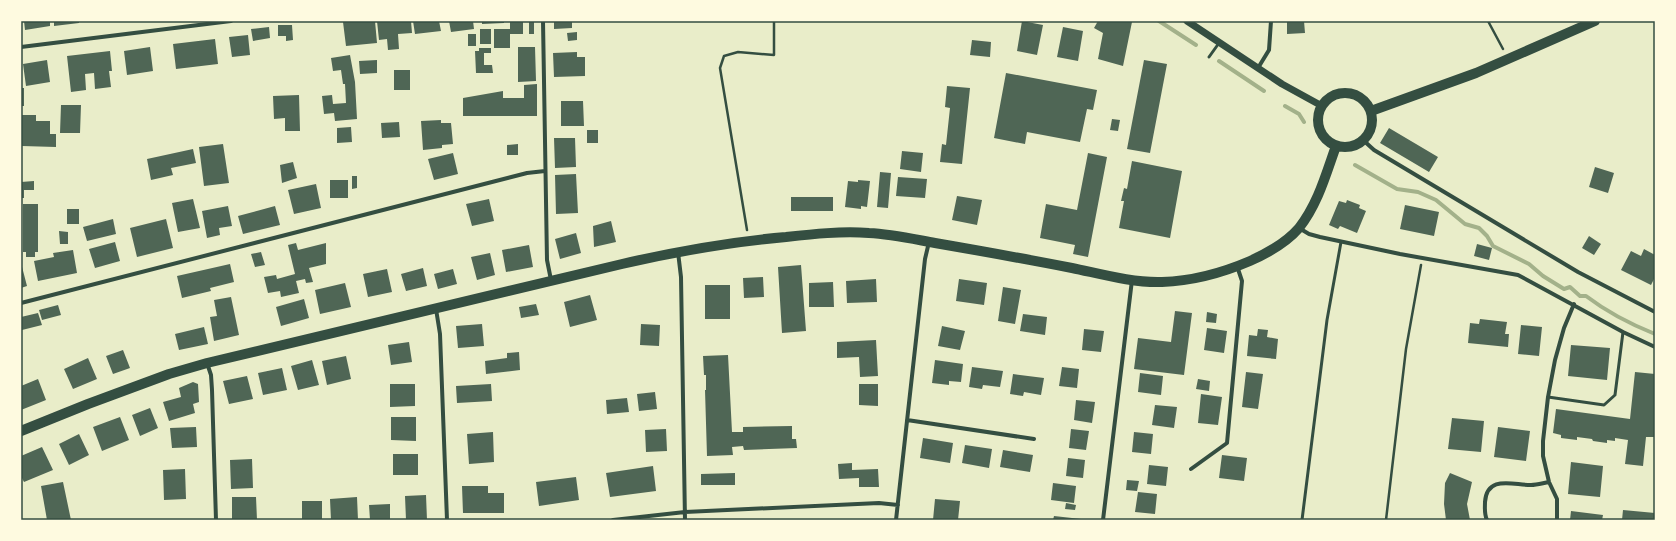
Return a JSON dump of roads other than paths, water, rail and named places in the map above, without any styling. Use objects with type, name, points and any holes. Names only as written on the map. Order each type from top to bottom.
[{"type":"main road","points":[[1370,111],[1508,60],[1595,21]]},
{"type":"main road","points":[[1347,93],[1362,98],[1370,111],[1371,126],[1363,140],[1350,146],[1336,146],[1326,139],[1320,129],[1318,118],[1322,106],[1332,96],[1347,93]]},
{"type":"main road","points":[[21,431],[136,385],[207,363],[678,251],[748,240],[850,232],[885,235],[929,242],[1132,280],[1161,282],[1207,276],[1262,256],[1289,238],[1299,228],[1311,211],[1322,186],[1336,146]]},
{"type":"street","points":[[21,47],[231,21]]},
{"type":"street","points":[[543,21],[547,260],[551,282]]},
{"type":"street","points":[[1187,21],[1296,92],[1322,106]]},
{"type":"street","points":[[1258,68],[1269,50],[1271,21]]},
{"type":"street","points":[[1363,140],[1374,150],[1578,272],[1655,312]]},
{"type":"street","points":[[21,303],[528,173],[545,171]]},
{"type":"street","points":[[1299,228],[1309,234],[1341,242],[1518,275],[1574,304],[1623,332],[1655,347]]},
{"type":"street","points":[[896,520],[925,260],[929,242]]},
{"type":"street","points":[[678,251],[682,277],[685,520]]},
{"type":"street","points":[[1191,469],[1227,443],[1242,281],[1237,266]]},
{"type":"street","points":[[1103,520],[1132,280]]},
{"type":"street","points":[[1557,520],[1557,499],[1549,482],[1543,456],[1548,397],[1555,360],[1564,328],[1574,304]]},
{"type":"street","points":[[436,308],[440,334],[446,520]]},
{"type":"street","points":[[207,363],[211,376],[212,390],[216,520]]},
{"type":"street","points":[[907,420],[1034,439]]},
{"type":"street","points":[[1487,520],[1485,515],[1485,500],[1488,489],[1495,484],[1505,483],[1532,486],[1549,482]]},
{"type":"street","points":[[613,520],[685,512],[879,503],[898,505]]},
{"type":"lane","points":[[1209,57],[1219,43]]},
{"type":"lane","points":[[1302,520],[1327,320],[1341,242]]},
{"type":"lane","points":[[1548,397],[1604,405],[1615,395],[1623,332]]},
{"type":"waterway","points":[[1159,21],[1196,45]]},
{"type":"waterway","points":[[1219,61],[1264,91]]},
{"type":"waterway","points":[[1285,106],[1299,114],[1304,122]]},
{"type":"waterway","points":[[1355,165],[1397,189],[1418,192],[1436,200],[1465,224],[1479,228],[1487,236],[1493,246],[1529,264],[1543,276],[1564,289],[1570,287],[1580,296],[1586,296],[1619,317],[1655,334]]}]
